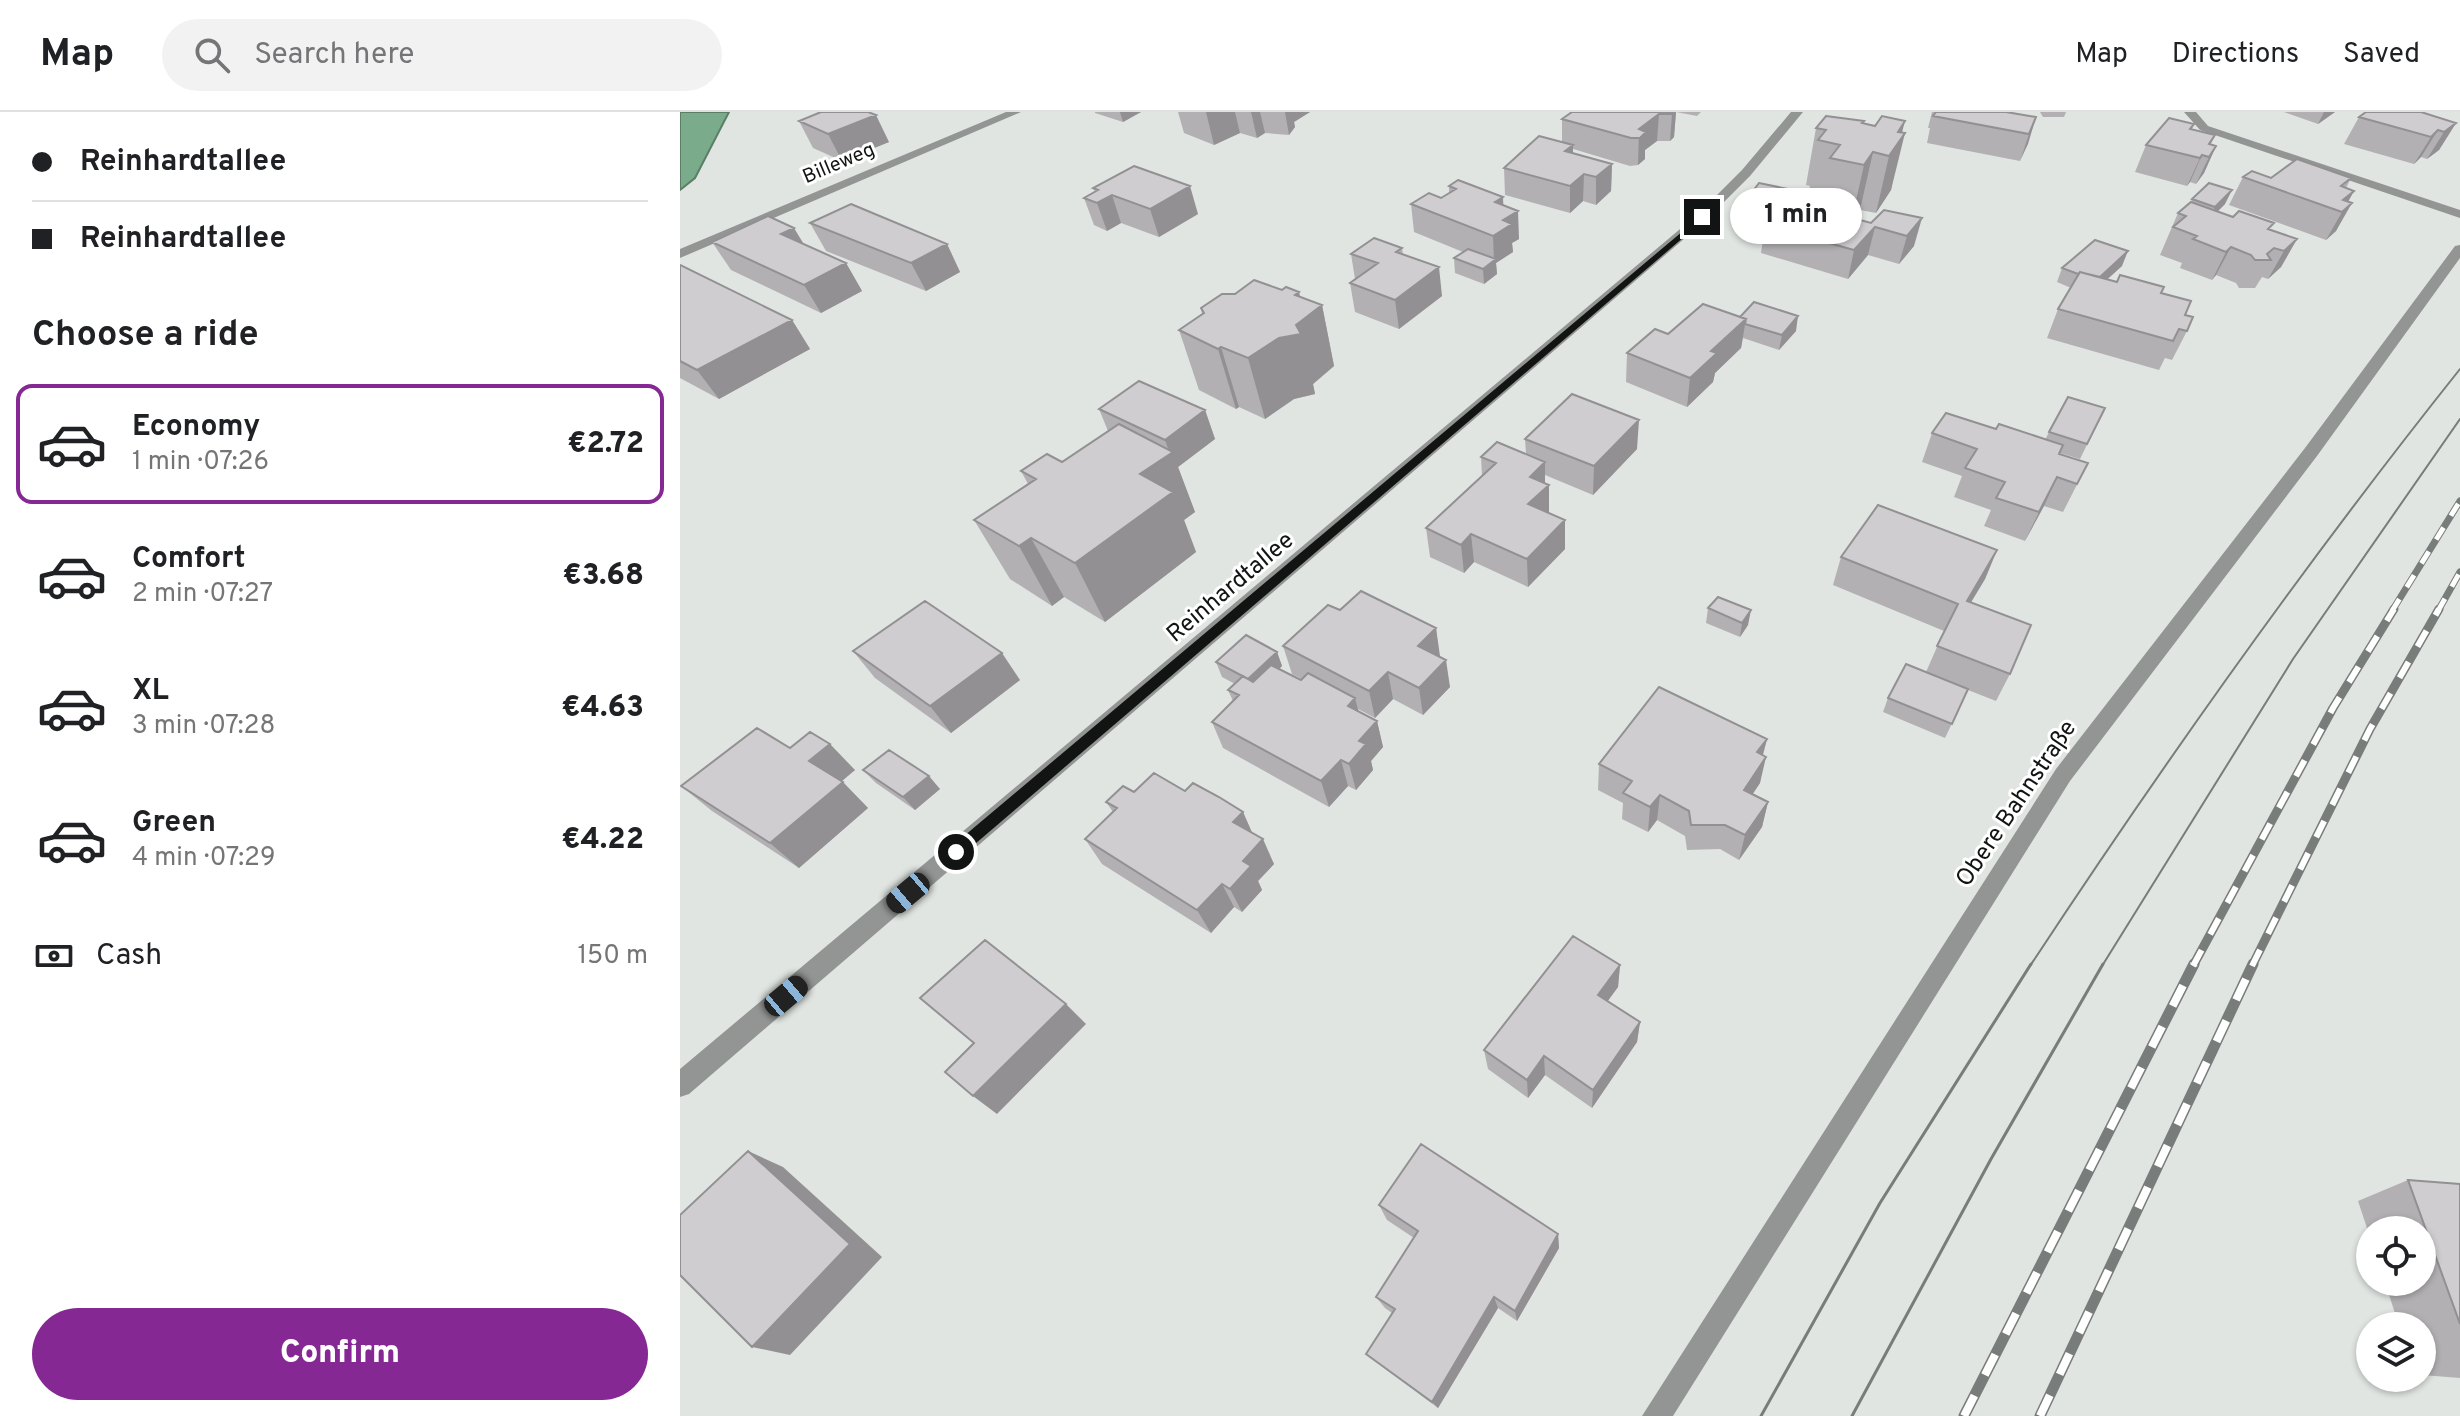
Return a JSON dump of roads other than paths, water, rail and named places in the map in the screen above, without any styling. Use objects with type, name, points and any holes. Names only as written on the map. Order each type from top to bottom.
[{"type":"street","name":"Billeweg","points":[[680,254],[1015,112]]},
{"type":"street","name":"Reinhardtallee","points":[[680,1085],[1702,217],[1746,173],[1797,112]]},
{"type":"street","points":[[2190,112],[2204,128],[2460,214]]},
{"type":"street","name":"Obere Bahnstraße","points":[[1656,1416],[2063,775],[2311,452],[2460,249]]},
{"type":"tram line","points":[[2030,966],[2238,663],[2347,514],[2460,369]]},
{"type":"tram line","points":[[2102,966],[2293,659],[2460,419]]},
{"type":"tram line","points":[[1761,1416],[1880,1203],[2031,964]]},
{"type":"tram line","points":[[1852,1416],[1991,1159],[2103,964]]},
{"type":"railway","points":[[2392,611],[2460,501]]},
{"type":"railway","points":[[2438,611],[2460,572]]},
{"type":"railway","points":[[2193,966],[2333,708],[2394,609]]},
{"type":"railway","points":[[2252,966],[2370,729],[2439,609]]},
{"type":"railway","points":[[1964,1416],[2194,964]]},
{"type":"railway","points":[[2040,1416],[2253,964]]}]
